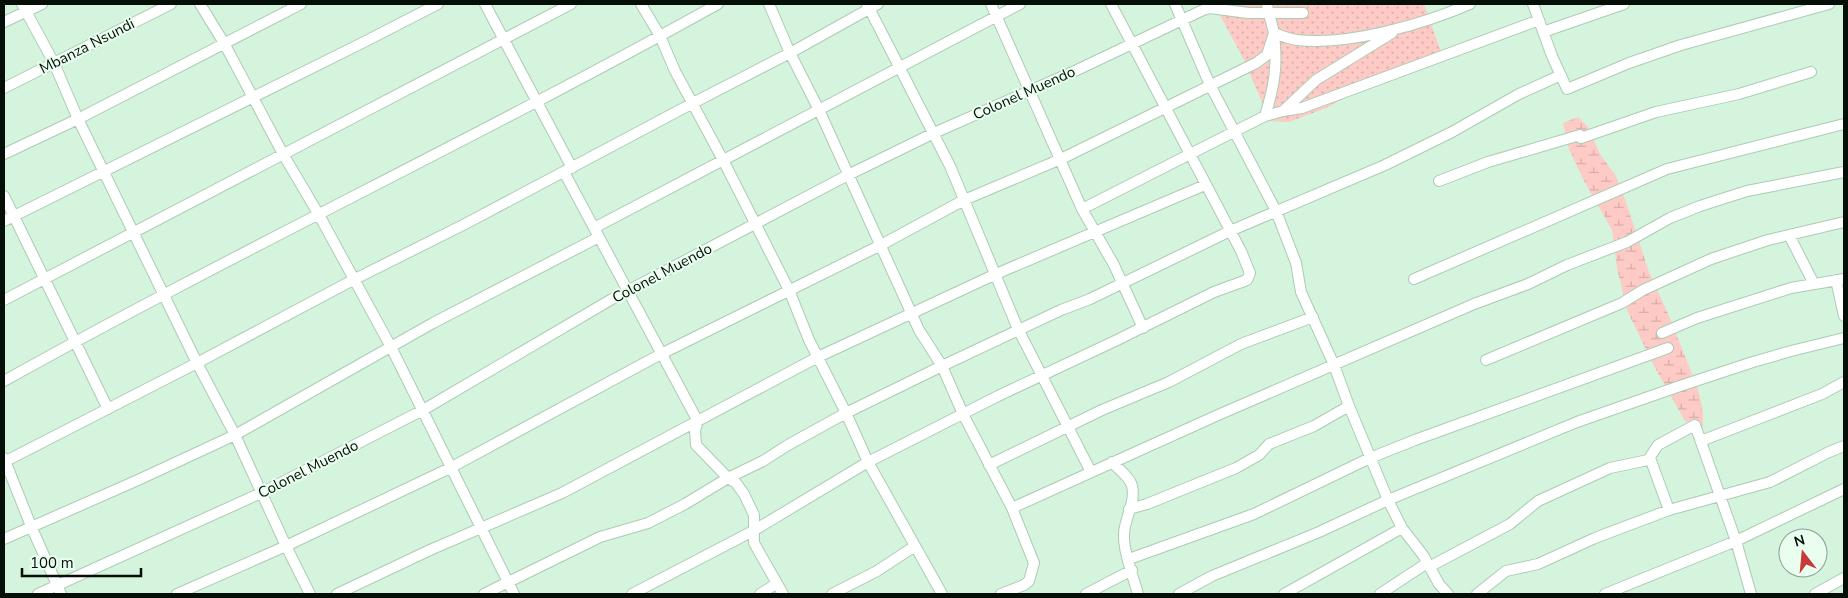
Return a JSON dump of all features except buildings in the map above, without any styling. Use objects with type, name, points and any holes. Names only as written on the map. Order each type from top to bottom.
[{"type":"street","points":[[4,22],[24,8],[42,4]]},
{"type":"street","name":"Mbanza Nsundi","points":[[4,88],[171,4]]},
{"type":"street","points":[[200,4],[224,43],[283,154],[319,215],[391,347],[514,594]]},
{"type":"street","points":[[4,154],[78,119],[301,4]]},
{"type":"street","points":[[8,218],[438,4]]},
{"type":"street","points":[[485,4],[538,101],[596,233],[698,421],[695,430],[696,445],[728,478],[736,483],[753,511],[755,547],[783,594]]},
{"type":"street","points":[[4,300],[571,4]]},
{"type":"street","points":[[642,4],[789,290],[818,357],[868,462],[942,594]]},
{"type":"street","points":[[4,381],[164,293],[538,101],[718,4]]},
{"type":"street","points":[[769,4],[790,53],[820,110],[911,314],[928,346],[942,366],[963,414],[1012,508],[1034,563],[1029,581],[1024,585],[1001,594]]},
{"type":"street","points":[[991,4],[1031,90],[1082,209],[1123,283],[1143,328]]},
{"type":"street","points":[[4,539],[235,435],[723,160],[1020,4]]},
{"type":"street","points":[[632,594],[753,531],[868,462],[1214,292],[1247,280],[1250,273],[1230,231],[1111,4]]},
{"type":"street","points":[[1175,4],[1210,85],[1276,211],[1296,263],[1300,292],[1334,365],[1388,500],[1402,528],[1419,549],[1439,584],[1448,594]]},
{"type":"street","points":[[1274,33],[1295,40],[1316,41],[1368,34],[1428,20],[1470,4]]},
{"type":"street","points":[[1533,4],[1567,89],[1629,63],[1681,45],[1829,4]]},
{"type":"street","points":[[1543,32],[1624,4]]},
{"type":"street","points":[[59,590],[4,461],[197,363],[353,280],[468,223],[790,53],[871,5],[899,66],[934,132],[1018,329],[1091,472]]},
{"type":"street","points":[[24,8],[54,62],[78,119],[197,363],[235,435],[260,493],[310,594]]},
{"type":"street","name":"Colonel Muendo","points":[[38,594],[59,590],[260,493],[423,410],[627,291],[755,223],[934,132],[1210,8],[1226,11],[1268,9],[1303,13]]},
{"type":"street","points":[[1265,116],[1274,88],[1276,74],[1274,33],[1268,9]]},
{"type":"street","points":[[1082,209],[1265,116],[1311,105],[1539,20]]},
{"type":"street","points":[[1283,111],[1316,80],[1401,27]]},
{"type":"street","points":[[177,594],[286,546],[450,468],[661,354],[711,331],[881,245],[964,200],[1061,159],[1165,109],[1262,59],[1267,55],[1274,33]]},
{"type":"street","points":[[1438,181],[1488,162],[1581,137],[1656,112],[1739,94],[1811,72]]},
{"type":"street","points":[[484,594],[600,537],[648,523],[685,504],[728,478],[763,461],[846,413],[1018,329],[1123,283],[1230,231],[1385,165],[1452,132],[1519,94],[1561,75]]},
{"type":"street","points":[[1414,279],[1667,169],[1844,124]]},
{"type":"street","points":[[1012,508],[1112,462],[1474,304],[1528,284],[1567,265],[1627,242],[1670,218],[1747,191],[1844,172]]},
{"type":"street","points":[[337,594],[430,550],[562,493],[818,357],[996,274],[1205,185]]},
{"type":"street","points":[[4,196],[8,218],[44,279],[108,409]]},
{"type":"street","points":[[1486,360],[1622,303],[1643,290],[1711,259],[1788,235],[1844,222]]},
{"type":"street","points":[[1788,235],[1814,284]]},
{"type":"street","points":[[1662,333],[1697,318],[1791,288],[1840,280],[1844,316]]},
{"type":"street","points":[[989,465],[1069,428],[1102,410],[1169,382],[1240,344],[1313,317]]},
{"type":"street","points":[[1179,594],[1212,576],[1319,532],[1388,500],[1577,422],[1680,386],[1791,351],[1844,338]]},
{"type":"street","points":[[1129,559],[1254,514],[1370,458],[1415,440],[1668,348]]},
{"type":"street","points":[[1702,441],[1822,394],[1844,382]]},
{"type":"street","points":[[1130,509],[1236,468],[1259,455],[1269,444],[1314,426],[1349,406]]},
{"type":"street","points":[[1380,594],[1428,565],[1510,524],[1538,501],[1610,468],[1648,460],[1658,444],[1695,425],[1736,541],[1750,594]]},
{"type":"street","points":[[1476,594],[1503,572],[1538,564],[1595,538],[1669,510],[1770,482],[1844,446]]},
{"type":"street","points":[[1650,458],[1669,510]]},
{"type":"street","points":[[1112,462],[1130,480],[1132,486],[1132,499],[1124,532],[1138,594]]},
{"type":"street","points":[[1605,594],[1736,541],[1844,489]]},
{"type":"street","points":[[1284,594],[1402,528]]},
{"type":"street","points":[[832,594],[877,572],[915,546]]},
{"type":"street","points":[[1086,594],[1132,570]]},
{"type":"street","points":[[1815,594],[1844,578]]},
{"type":"street","points":[[760,594],[776,584]]},
{"type":"green space","points":[[1214,4],[1424,4],[1444,60],[1358,91],[1326,108],[1289,122],[1269,121],[1243,58]]},
{"type":"green space","points":[[1578,117],[1588,127],[1600,154],[1616,176],[1649,272],[1698,389],[1703,412],[1703,426],[1685,421],[1654,366],[1627,310],[1617,268],[1612,230],[1583,179],[1569,149],[1563,123]]}]
